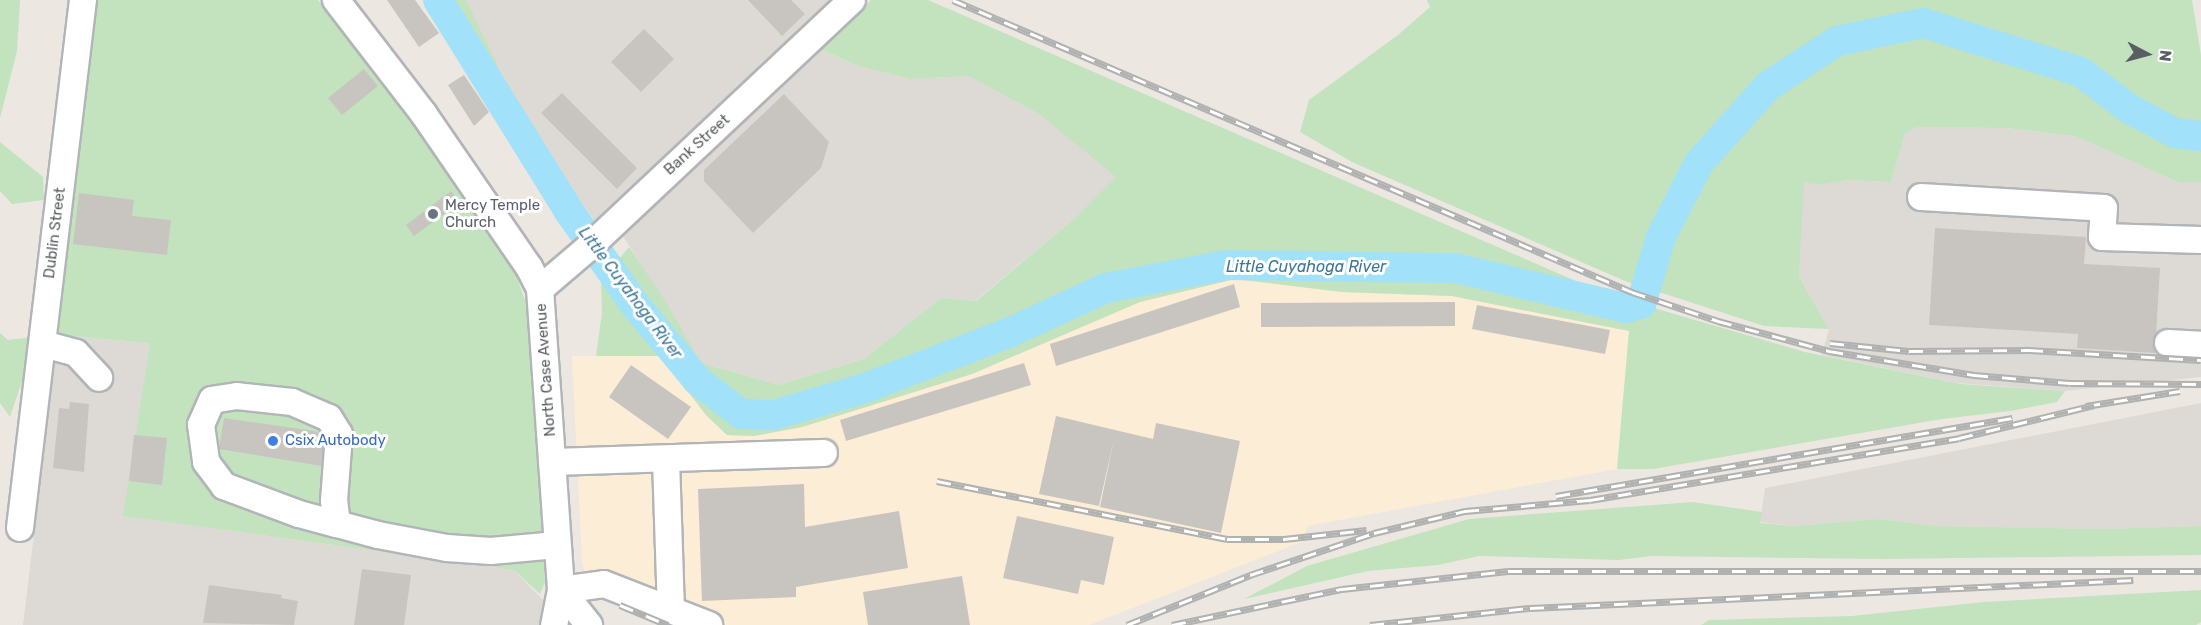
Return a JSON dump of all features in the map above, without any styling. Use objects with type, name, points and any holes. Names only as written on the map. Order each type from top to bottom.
[{"type":"street","name":"Dublin Street","points":[[20,528],[83,0]]},
{"type":"street","name":"North Case Avenue","points":[[336,0],[423,112],[529,267],[540,289],[561,590],[554,625]]},
{"type":"street","name":"Bank Street","points":[[540,289],[574,260],[852,0]]},
{"type":"street","points":[[1921,197],[2104,208],[2102,237],[2201,240]]},
{"type":"street","points":[[2168,343],[2201,345]]},
{"type":"street","points":[[42,344],[76,353],[99,378]]},
{"type":"street","points":[[337,524],[334,501],[339,434],[329,418],[292,402],[237,396],[212,400],[201,425],[206,462],[224,486],[337,524],[447,548],[491,551],[557,545]]},
{"type":"street","points":[[552,462],[824,453]]},
{"type":"street","points":[[666,460],[671,610]]},
{"type":"street","points":[[561,590],[604,584],[709,625]]},
{"type":"street","points":[[561,590],[589,625]]},
{"type":"shaded area","points":[[447,0],[833,0],[595,221],[525,128]]},
{"type":"shaded area","points":[[821,49],[858,66],[911,79],[968,76],[1039,114],[1117,177],[1075,218],[975,301],[941,298],[864,359],[779,385],[701,363],[623,236]]},
{"type":"shaded area","points":[[1917,127],[2005,128],[2075,136],[2180,183],[2201,182],[2201,377],[2065,391],[1957,383],[1822,355],[1829,329],[1799,277],[1803,181],[1820,185],[1848,180],[1891,182],[1905,132]]},
{"type":"shaded area","points":[[1235,279],[1342,292],[1452,296],[1629,331],[1617,469],[1307,526],[1304,541],[1089,625],[681,625],[587,580],[582,562],[572,356],[661,356],[704,413],[727,435],[754,436],[802,427],[972,374],[1140,302]]},
{"type":"shaded area","points":[[58,335],[150,343],[124,516],[514,570],[546,603],[544,625],[23,625]]},
{"type":"shaded area","points":[[2201,403],[2201,526],[2104,529],[1938,526],[1878,519],[1793,526],[1760,522],[1765,488]]},
{"type":"green space","points":[[0,0],[20,0],[17,51],[0,118]]},
{"type":"green space","points":[[97,0],[318,0],[401,105],[516,274],[531,318],[545,582],[540,594],[514,570],[123,516],[150,343],[58,335]]},
{"type":"green space","points":[[427,0],[466,0],[497,64],[501,81],[498,92],[490,91]]},
{"type":"green space","points":[[871,0],[928,0],[1606,294],[1805,352],[1961,384],[2065,391],[2057,402],[2010,411],[1942,419],[1653,469],[1617,469],[1629,331],[1452,296],[1342,292],[1235,279],[1140,302],[972,374],[802,427],[754,436],[727,435],[706,415],[661,356],[596,356],[602,313],[601,280],[629,247],[666,302],[701,363],[779,385],[864,359],[941,298],[976,301],[1075,218],[1116,177],[1039,114],[968,76],[911,79],[858,66],[821,49]]},
{"type":"green space","points":[[1427,0],[2192,0],[2201,55],[2201,182],[2180,183],[2075,136],[2005,128],[1917,127],[1905,133],[1891,182],[1848,180],[1820,185],[1804,182],[1799,277],[1829,329],[1764,326],[1625,281],[1352,162],[1300,132],[1309,100],[1398,35],[1430,7]]},
{"type":"green space","points":[[0,142],[43,177],[44,200],[12,204],[0,191]]},
{"type":"green space","points":[[0,333],[8,340],[33,337],[30,358],[10,417],[0,403]]},
{"type":"green space","points":[[1693,502],[1762,512],[1760,523],[1793,526],[1878,519],[1938,526],[2104,529],[2201,526],[2201,555],[1885,559],[1651,556],[1619,560],[1479,556],[1438,565],[1368,571],[1244,599],[1307,566],[1469,519]]},
{"type":"green space","points":[[2201,590],[2201,622],[2196,625],[1701,625],[1709,620],[1852,616],[1984,602]]},
{"type":"building","points":[[387,0],[415,0],[439,33],[419,47]]},
{"type":"building","points":[[748,0],[791,0],[805,14],[782,36]]},
{"type":"building","points":[[644,29],[674,59],[641,92],[611,62]]},
{"type":"building","points":[[364,69],[378,86],[342,115],[328,98]]},
{"type":"building","points":[[464,75],[489,112],[474,126],[448,85]]},
{"type":"building","points":[[562,93],[637,168],[617,189],[541,113]]},
{"type":"building","points":[[784,94],[829,142],[821,168],[753,233],[704,181],[704,170]]},
{"type":"building","name":"Mercy Temple Church","points":[[451,191],[460,202],[414,236],[406,225]]},
{"type":"building","points":[[79,193],[134,200],[132,216],[171,220],[167,255],[73,244]]},
{"type":"building","points":[[1935,228],[2086,237],[2084,264],[2160,268],[2155,353],[2077,348],[2078,334],[1929,325]]},
{"type":"building","points":[[1234,284],[1240,307],[1056,366],[1050,344]]},
{"type":"building","points":[[1455,302],[1455,326],[1261,327],[1261,303]]},
{"type":"building","points":[[1477,305],[1610,330],[1605,354],[1472,329]]},
{"type":"building","points":[[1024,363],[1031,385],[846,441],[840,420]]},
{"type":"building","points":[[631,365],[691,407],[668,439],[609,397]]},
{"type":"building","points":[[70,402],[89,404],[84,472],[53,468],[59,408],[69,409]]},
{"type":"building","points":[[1056,416],[1153,439],[1156,423],[1240,441],[1221,533],[1100,507],[1114,439],[1099,506],[1039,494]]},
{"type":"building","name":"Csix Autobody","points":[[224,418],[327,433],[322,466],[219,449]]},
{"type":"building","points":[[134,435],[167,438],[162,485],[129,481]]},
{"type":"building","points":[[804,484],[805,527],[899,511],[908,568],[796,587],[796,597],[702,601],[698,489]]},
{"type":"building","points":[[1017,516],[1114,537],[1104,585],[1081,580],[1078,594],[1003,578]]},
{"type":"building","points":[[362,569],[411,575],[404,625],[354,625]]},
{"type":"building","points":[[962,576],[970,625],[868,625],[863,592]]},
{"type":"building","points":[[209,585],[282,595],[281,598],[298,601],[294,625],[203,623]]},
{"type":"waterway","name":"Little Cuyahoga River","points":[[438,0],[568,210],[636,306],[697,380],[741,414],[774,415],[868,387],[1013,331],[1106,288],[1227,265],[1455,268],[1626,308],[1641,304],[1661,237],[1699,163],[1768,86],[1837,41],[1923,23],[2081,72],[2128,108],[2175,133],[2201,136]]},
{"type":"railway","points":[[953,0],[1632,292],[1718,321],[1829,351],[1974,375],[2070,383],[2201,384]]},
{"type":"railway","points":[[1830,343],[1909,351],[2029,350],[2201,360]]},
{"type":"railway","points":[[2086,406],[2180,391]]},
{"type":"railway","points":[[1127,625],[1250,575],[1374,533],[1465,511],[1590,500],[1959,438],[2094,405]]},
{"type":"railway","points":[[1556,496],[2012,418]]},
{"type":"railway","points":[[937,481],[1227,539],[1284,539],[1367,530]]},
{"type":"railway","points":[[1172,625],[1342,589],[1508,571],[2201,571]]},
{"type":"railway","points":[[1370,625],[1530,608],[2133,580]]},
{"type":"railway","points":[[620,605],[668,625]]},
{"type":"place","name":"Mercy Temple Church","points":[[433,214]]},
{"type":"place","name":"Csix Autobody","points":[[273,441]]}]
